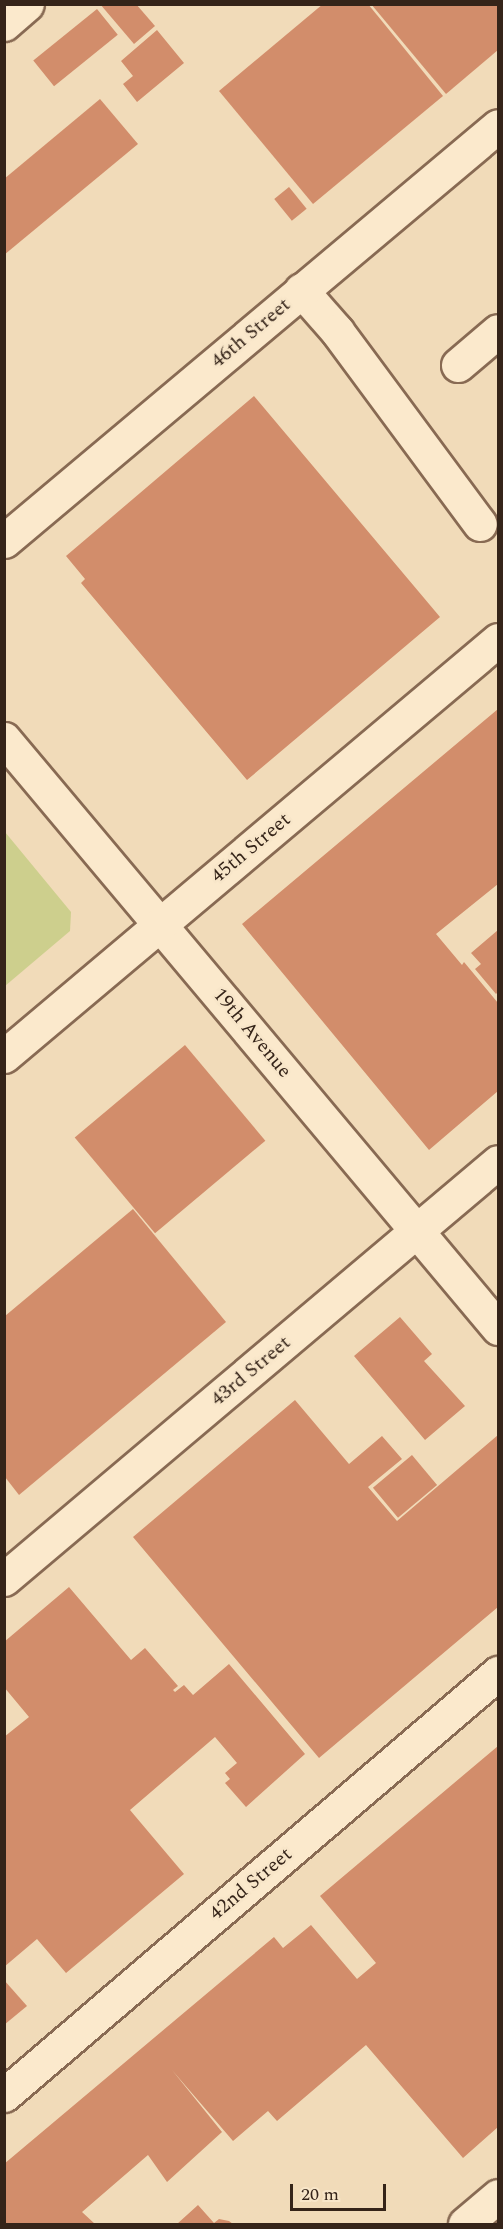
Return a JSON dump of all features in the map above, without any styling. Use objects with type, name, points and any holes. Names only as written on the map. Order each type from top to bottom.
[{"type":"street","points":[[4,24],[27,4]]},
{"type":"street","name":"46th Street","points":[[4,541],[301,290],[494,138]]},
{"type":"street","points":[[301,290],[337,332],[480,524]]},
{"type":"street","points":[[458,365],[498,331]]},
{"type":"street","name":"45th Street","points":[[4,1056],[498,640]]},
{"type":"street","name":"19th Avenue","points":[[4,739],[161,923],[498,1328]]},
{"type":"street","name":"43rd Street","points":[[4,1579],[498,1162]]},
{"type":"street","name":"42nd Street","points":[[4,2095],[498,1673]]},
{"type":"street","points":[[465,2224],[498,2196]]},
{"type":"green space","points":[[5,832],[71,912],[70,931],[5,986]]},
{"type":"building","points":[[100,4],[136,4],[155,26],[134,44]]},
{"type":"building","points":[[323,4],[368,4],[443,96],[313,204],[219,91]]},
{"type":"building","points":[[371,4],[498,4],[498,50],[446,94]]},
{"type":"building","points":[[97,9],[118,35],[54,86],[33,61]]},
{"type":"building","points":[[157,30],[184,63],[137,102],[123,84],[133,76],[121,61]]},
{"type":"building","points":[[100,99],[138,144],[4,255],[4,179]]},
{"type":"building","points":[[289,187],[307,209],[292,221],[274,199]]},
{"type":"building","points":[[254,396],[440,617],[247,780],[81,583],[85,579],[66,556]]},
{"type":"building","points":[[498,709],[498,884],[436,934],[462,965],[464,962],[498,1003],[498,1091],[429,1150],[242,924]]},
{"type":"building","points":[[498,930],[498,992],[496,994],[475,969],[481,964],[471,953]]},
{"type":"building","points":[[185,1045],[265,1141],[155,1233],[75,1138]]},
{"type":"building","points":[[133,1209],[226,1322],[19,1495],[5,1477],[5,1316]]},
{"type":"building","points":[[400,1317],[432,1354],[424,1361],[465,1406],[425,1440],[354,1356]]},
{"type":"building","points":[[295,1400],[349,1464],[382,1436],[402,1459],[368,1487],[397,1521],[498,1435],[498,1607],[319,1758],[133,1537]]},
{"type":"building","points":[[412,1455],[437,1485],[398,1518],[373,1488]]},
{"type":"building","points":[[69,1587],[131,1660],[145,1648],[178,1686],[173,1690],[175,1692],[184,1685],[193,1695],[229,1664],[305,1754],[246,1807],[225,1783],[230,1779],[225,1773],[237,1763],[215,1737],[130,1810],[184,1874],[66,1973],[37,1939],[4,1967],[4,1737],[29,1717],[4,1687],[4,1642]]},
{"type":"building","points":[[498,1746],[498,2127],[463,2158],[366,2045],[277,2121],[268,2111],[233,2141],[172,2070],[222,2132],[167,2182],[148,2155],[82,2212],[95,2224],[4,2224],[4,2164],[274,1937],[283,1948],[311,1925],[357,1979],[376,1963],[320,1896]]},
{"type":"building","points":[[4,1980],[27,2006],[4,2025]]},
{"type":"building","points":[[198,2205],[214,2223],[219,2219],[233,2224],[177,2224]]}]
